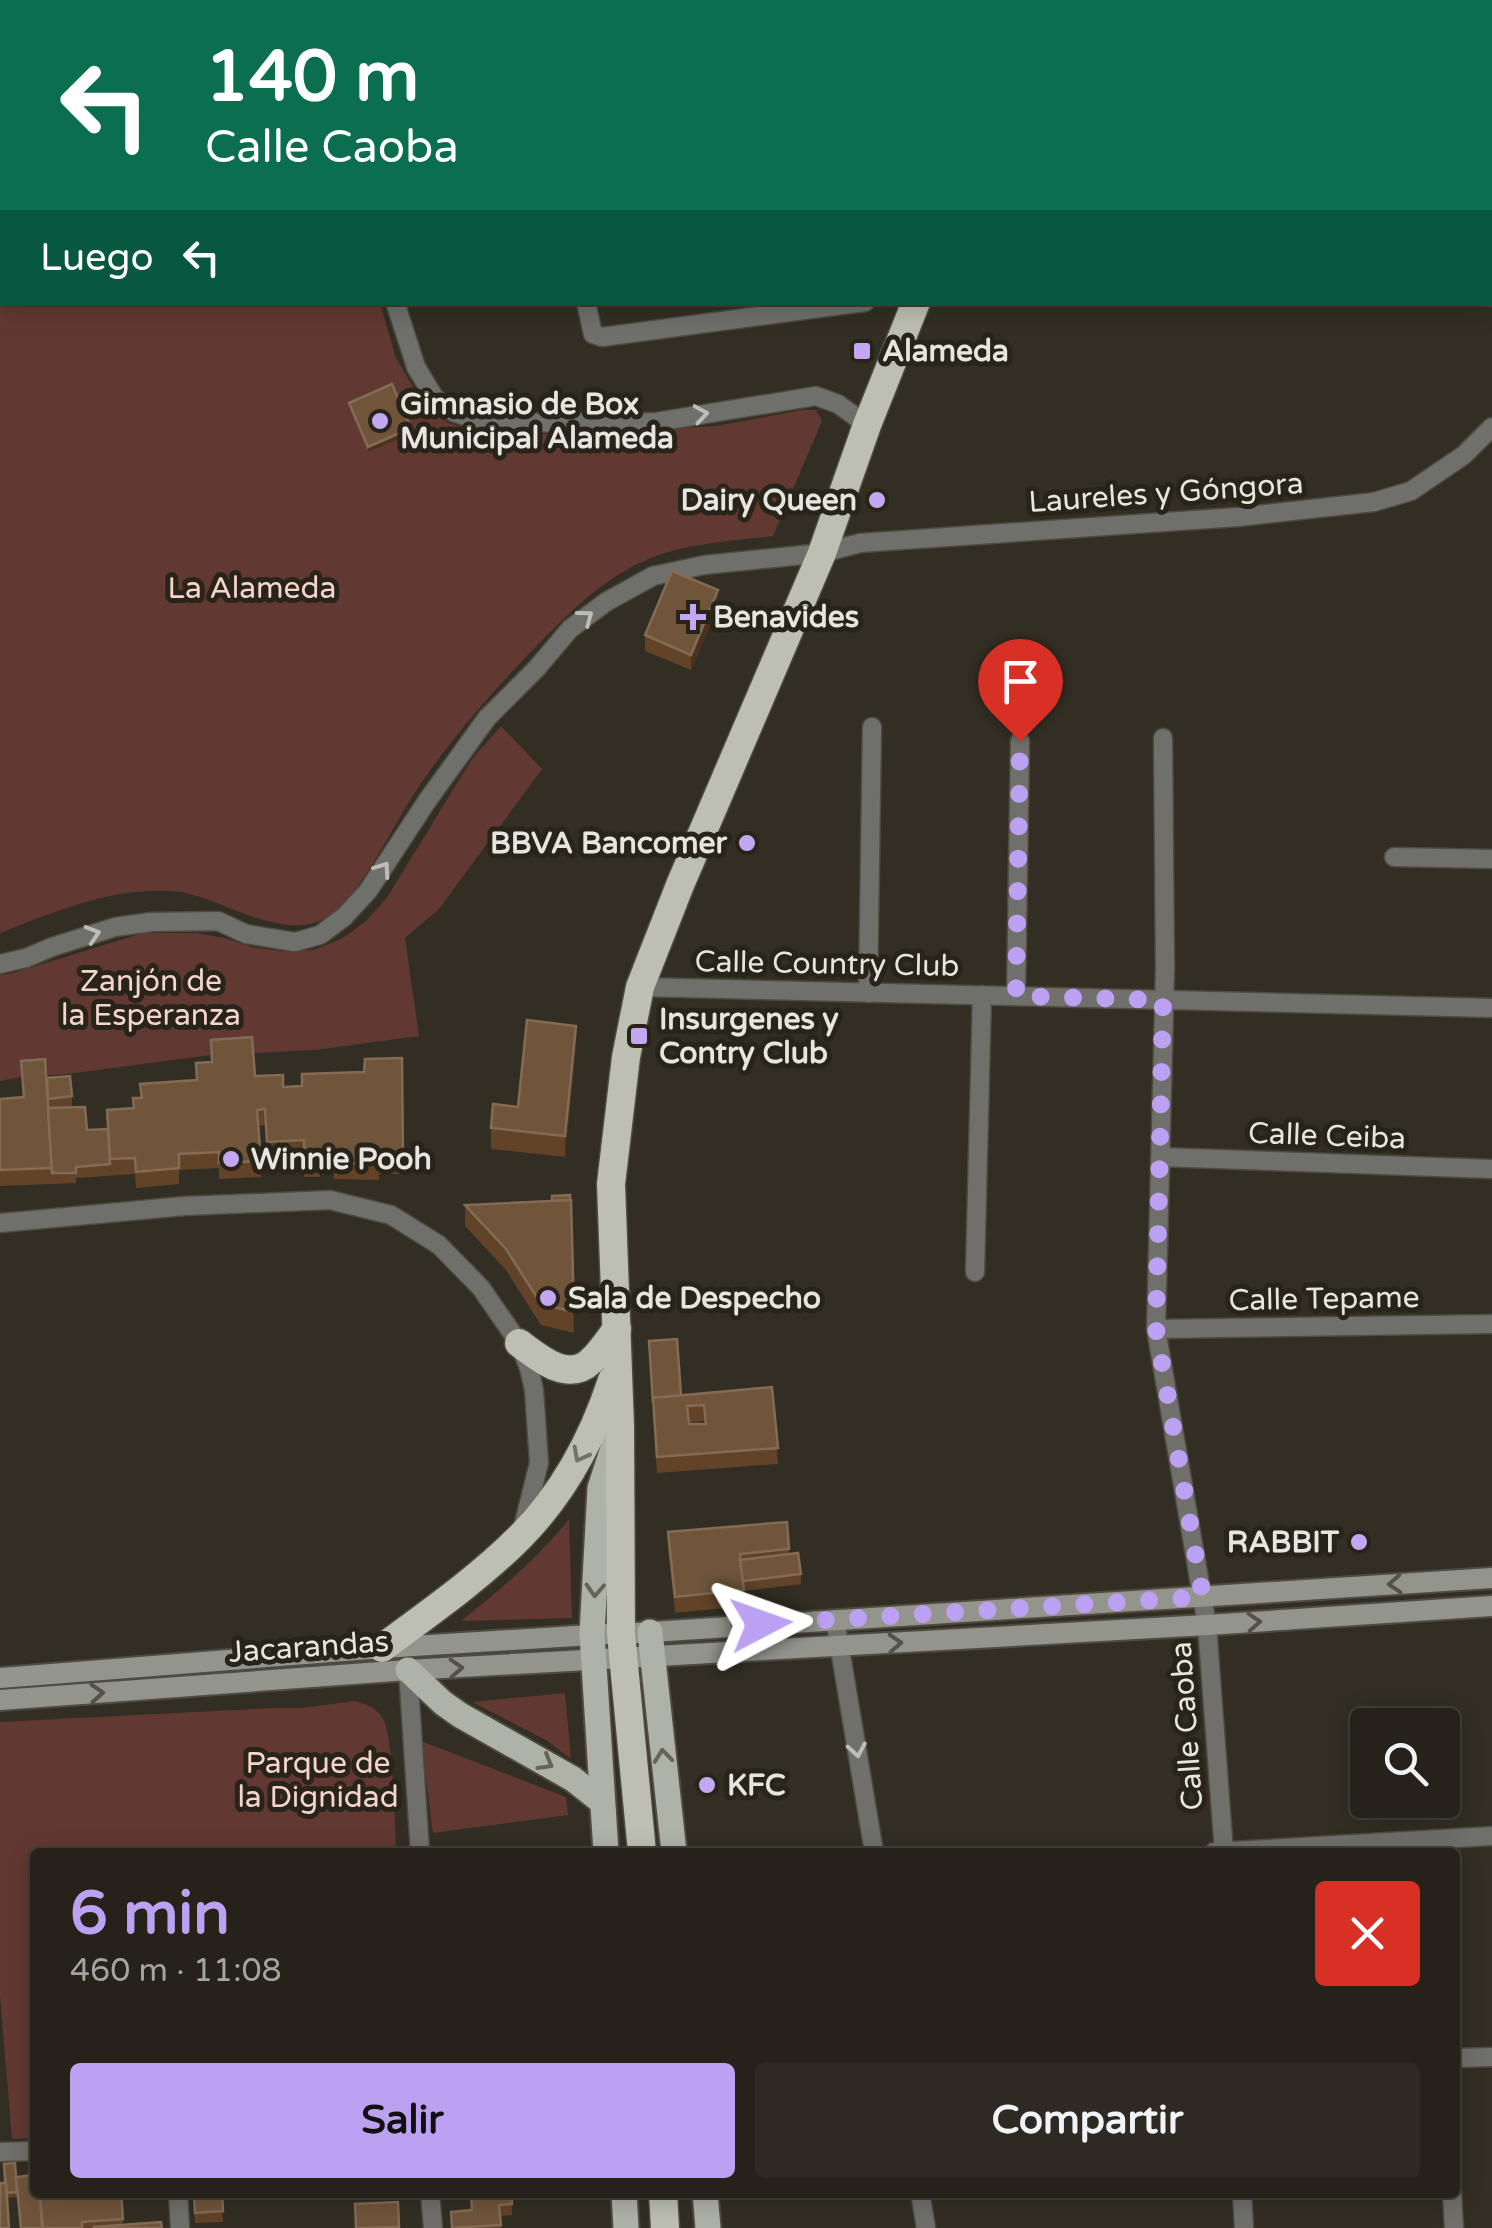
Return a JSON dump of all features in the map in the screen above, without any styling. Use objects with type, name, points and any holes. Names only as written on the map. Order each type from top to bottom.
[{"type":"highway","points":[[642,1848],[622,1646],[620,1426],[611,1184],[626,1057],[640,987],[822,552],[915,305]]},
{"type":"highway","points":[[519,1343],[552,1366],[573,1370],[589,1364],[617,1329]]},
{"type":"highway","points":[[382,1648],[462,1588],[520,1537],[563,1484],[590,1437],[613,1377],[617,1329]]},
{"type":"highway","points":[[663,2198],[665,2228]]},
{"type":"main road","points":[[606,1848],[593,1647],[600,1488],[620,1426]]},
{"type":"main road","points":[[652,1645],[834,1619],[1492,1578]]},
{"type":"main road","points":[[652,1645],[840,1646],[1492,1606]]},
{"type":"main road","points":[[652,1645],[674,1848]]},
{"type":"main road","name":"Jacarandas","points":[[0,1675],[39,1676],[382,1648],[652,1645]]},
{"type":"main road","name":"Jacarandas","points":[[0,1700],[408,1670],[593,1647]]},
{"type":"main road","points":[[408,1670],[460,1715],[574,1779],[602,1802]]},
{"type":"main road","points":[[624,2198],[626,2228]]},
{"type":"main road","points":[[706,2198],[708,2228]]},
{"type":"street","points":[[396,305],[416,368],[434,397],[453,412],[486,423],[656,422],[816,396],[838,404],[867,425]]},
{"type":"street","points":[[587,305],[593,334],[602,337],[842,305]]},
{"type":"street","points":[[712,322],[715,305]]},
{"type":"street","name":"Laureles y Góngora","points":[[0,964],[115,928],[150,922],[218,921],[246,934],[295,942],[320,935],[344,918],[368,891],[426,801],[487,718],[570,629],[606,602],[654,576],[704,565],[822,552],[860,542],[1238,517],[1374,502],[1410,491],[1464,455],[1492,427]]},
{"type":"street","points":[[868,993],[872,728]]},
{"type":"street","name":"Calle Caoba","points":[[1162,738],[1165,968],[1156,1329],[1207,1625],[1224,1848]]},
{"type":"street","points":[[1016,996],[1020,741]]},
{"type":"street","points":[[1394,857],[1492,858]]},
{"type":"street","name":"Calle Country Club","points":[[640,987],[1492,1008]]},
{"type":"street","points":[[975,1272],[982,995]]},
{"type":"street","name":"Calle Ceiba","points":[[1161,1158],[1492,1169]]},
{"type":"street","points":[[0,1224],[185,1206],[330,1200],[391,1216],[438,1245],[481,1288],[519,1343],[534,1390],[540,1462],[520,1537]]},
{"type":"street","name":"Calle Tepame","points":[[1156,1329],[1492,1324]]},
{"type":"street","points":[[834,1619],[873,1848]]},
{"type":"street","points":[[408,1670],[420,1848]]},
{"type":"street","points":[[1291,1848],[1492,1836]]},
{"type":"street","points":[[1460,2058],[1492,2057]]},
{"type":"street","points":[[0,2152],[30,2151]]},
{"type":"street","points":[[178,2198],[180,2228]]},
{"type":"street","points":[[430,2198],[433,2228]]},
{"type":"street","points":[[921,2198],[926,2228]]},
{"type":"street","points":[[1242,2198],[1244,2228]]},
{"type":"street","points":[[1452,2198],[1454,2228]]},
{"type":"green space","name":"La Alameda","points":[[0,305],[381,305],[396,358],[422,402],[448,423],[489,435],[716,426],[816,410],[822,421],[773,536],[667,552],[616,576],[583,601],[509,675],[452,741],[414,794],[366,875],[334,913],[317,922],[281,924],[187,893],[140,891],[78,904],[0,933]]},
{"type":"green space","name":"Zanjón de la Esperanza","points":[[501,726],[542,769],[439,909],[405,938],[419,1036],[315,1050],[211,1055],[0,1081],[0,975],[143,933],[196,933],[282,951],[314,950],[343,938],[386,899],[472,759]]},
{"type":"green space","points":[[569,1519],[572,1618],[461,1621],[518,1573]]},
{"type":"green space","points":[[565,1693],[571,1759],[546,1740],[472,1702]]},
{"type":"green space","name":"Parque de la Dignidad","points":[[355,1701],[382,1717],[389,1742],[396,1848],[30,1848],[30,2138],[12,2139],[0,1995],[0,1722],[302,1708]]},
{"type":"green space","points":[[421,1741],[566,1797],[568,1815],[433,1833]]},
{"type":"building","name":"Gimnasio de Box Municipal Alameda","points":[[392,384],[411,428],[368,447],[349,403]]},
{"type":"building","points":[[672,571],[718,590],[691,655],[645,635]]},
{"type":"building","points":[[527,1020],[576,1026],[565,1136],[491,1128],[493,1104],[518,1107]]},
{"type":"building","points":[[252,1037],[255,1076],[283,1075],[283,1087],[302,1086],[302,1074],[364,1072],[365,1059],[402,1058],[403,1158],[379,1158],[379,1164],[334,1163],[334,1153],[320,1153],[320,1161],[304,1161],[304,1140],[267,1142],[265,1109],[257,1110],[261,1161],[219,1163],[219,1152],[179,1154],[179,1168],[136,1172],[135,1158],[110,1159],[107,1110],[134,1108],[133,1098],[142,1098],[140,1084],[197,1080],[196,1063],[212,1062],[211,1040]]},
{"type":"building","points":[[45,1059],[52,1168],[0,1170],[0,1099],[24,1097],[21,1061]]},
{"type":"building","points":[[70,1076],[72,1096],[48,1099],[47,1078]]},
{"type":"building","points":[[85,1107],[87,1130],[108,1129],[110,1164],[76,1167],[76,1173],[52,1173],[48,1108]]},
{"type":"building","points":[[570,1195],[570,1200],[552,1201],[552,1196]]},
{"type":"building","name":"Sala de Despecho","points":[[571,1200],[574,1312],[541,1304],[506,1249],[465,1205]]},
{"type":"building","points":[[677,1339],[681,1395],[653,1398],[653,1403],[649,1341]]},
{"type":"building","points":[[772,1387],[778,1448],[657,1457],[653,1398]],"holes":[[[704,1405],[706,1424],[689,1424],[687,1406]]]},
{"type":"building","points":[[787,1522],[789,1549],[740,1554],[744,1590],[675,1597],[668,1532]]},
{"type":"building","points":[[798,1553],[801,1574],[743,1581],[740,1560]]},
{"type":"building","points":[[15,2163],[17,2192],[6,2193],[4,2164]]},
{"type":"building","points":[[30,2176],[30,2198],[40,2198],[42,2228],[21,2228],[16,2177]]},
{"type":"building","points":[[0,2183],[6,2183],[9,2228],[0,2228]]},
{"type":"building","points":[[40,2198],[121,2198],[123,2219],[82,2222],[82,2228],[43,2228]]},
{"type":"building","points":[[194,2198],[222,2198],[223,2211],[195,2213]]},
{"type":"building","points":[[471,2198],[512,2198],[512,2204],[499,2205],[501,2225],[452,2228],[451,2212],[472,2210]]},
{"type":"building","points":[[398,2202],[399,2227],[356,2228],[355,2204]]},
{"type":"building","points":[[161,2222],[162,2228],[94,2228],[94,2227]]},
{"type":"place","name":"Alameda","points":[[862,351]]},
{"type":"place","name":"Gimnasio de Box Municipal Alameda","points":[[380,421]]},
{"type":"place","name":"Dairy Queen","points":[[877,500]]},
{"type":"place","name":"Benavides","points":[[693,617]]},
{"type":"place","name":"BBVA Bancomer","points":[[747,843]]},
{"type":"place","name":"Insurgenes y Contry Club","points":[[639,1036]]},
{"type":"place","name":"Winnie Pooh","points":[[231,1159]]},
{"type":"place","name":"Sala de Despecho","points":[[548,1298]]},
{"type":"place","name":"RABBIT","points":[[1359,1542]]},
{"type":"place","name":"KFC","points":[[707,1785]]},
{"type":"route","points":[[761,1624],[1203,1597],[1156,1329],[1163,1000],[1016,996],[1020,741]]}]
